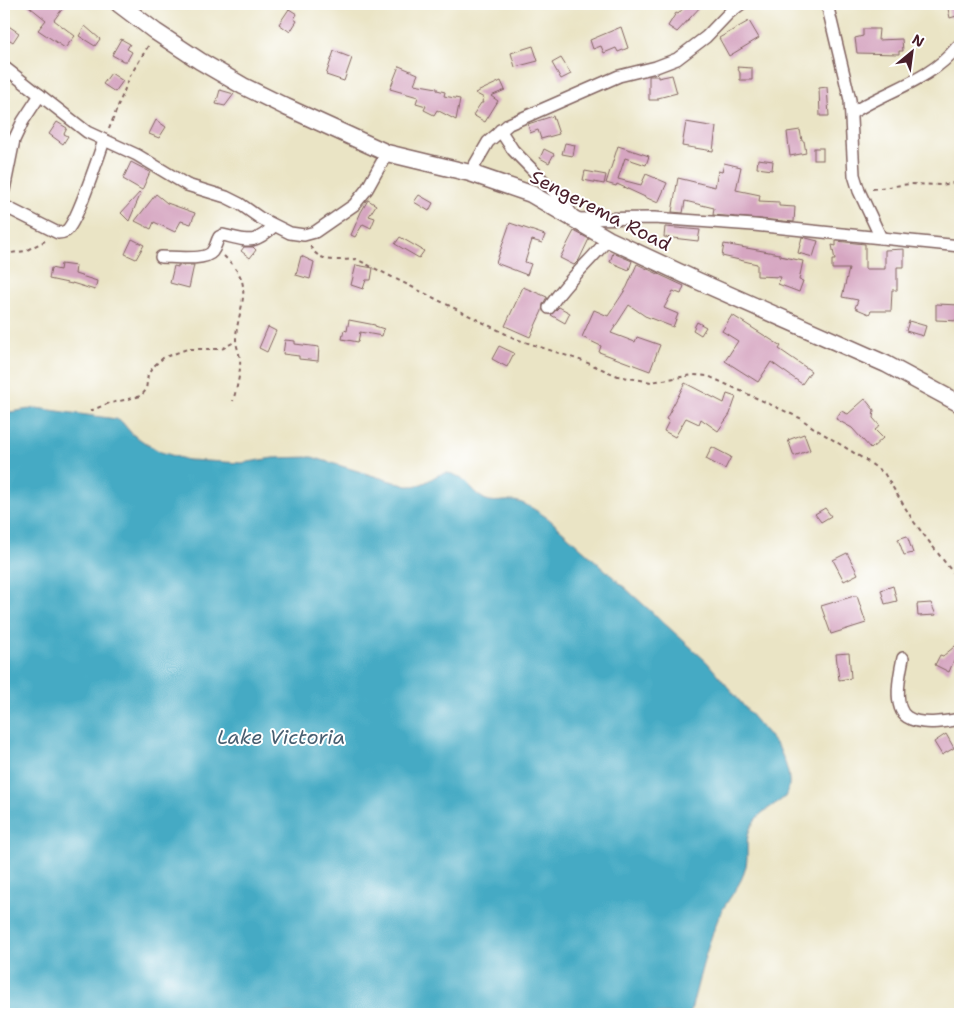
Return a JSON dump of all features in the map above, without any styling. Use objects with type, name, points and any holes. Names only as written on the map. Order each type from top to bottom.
[{"type":"main road","name":"Sengerema Road","points":[[118,4],[200,61],[243,86],[387,153],[470,174],[531,194],[608,239],[886,364],[960,404]]},
{"type":"street","points":[[470,174],[488,142],[509,124],[619,76],[656,67],[676,59],[706,36],[741,4]]},
{"type":"street","points":[[827,4],[852,113],[854,175],[859,191],[881,238]]},
{"type":"street","points":[[852,113],[874,99],[903,87],[934,69],[944,62],[957,47]]},
{"type":"street","points":[[4,67],[87,132],[137,155],[187,185],[226,197],[274,226],[290,233],[304,235],[315,232],[354,205],[367,189],[387,153]]},
{"type":"street","points":[[4,190],[14,140],[23,121],[40,95]]},
{"type":"street","points":[[500,130],[513,150],[561,200],[574,219],[663,219],[754,225],[960,246]]},
{"type":"street","points":[[4,206],[58,233],[65,232],[80,205],[104,141]]},
{"type":"street","points":[[161,257],[201,258],[207,256],[215,247],[219,237],[223,235],[256,240],[264,236],[274,226]]},
{"type":"street","points":[[549,308],[563,286],[590,261],[608,239]]},
{"type":"street","points":[[903,658],[898,676],[900,706],[905,716],[918,722],[946,722],[960,719]]},
{"type":"path","points":[[104,141],[130,76],[156,32]]},
{"type":"path","points":[[859,191],[910,184],[941,186],[960,182]]},
{"type":"path","points":[[4,254],[32,249],[58,233]]},
{"type":"path","points":[[304,235],[312,249],[329,261],[356,259],[516,339],[583,361],[618,376],[635,380],[651,382],[693,375],[708,376],[800,418],[884,474],[914,522],[960,582]]},
{"type":"path","points":[[215,247],[238,271],[244,294],[237,322],[236,341],[240,359],[239,382],[233,401]]},
{"type":"path","points":[[90,411],[107,404],[141,396],[146,390],[148,374],[154,365],[163,358],[187,349],[222,349],[236,341]]},
{"type":"water","name":"Lake Victoria","points":[[36,408],[116,419],[122,422],[132,434],[161,452],[188,460],[242,463],[273,458],[312,457],[407,486],[420,484],[438,475],[453,474],[462,479],[485,500],[519,502],[531,507],[549,519],[707,662],[779,748],[788,772],[789,784],[786,796],[763,812],[755,820],[750,830],[747,840],[747,861],[744,873],[721,912],[714,930],[702,966],[690,1014],[4,1014],[4,413]]},
{"type":"building","points":[[26,4],[66,4],[54,20],[75,36],[65,48],[38,30],[46,20]]},
{"type":"building","points":[[687,4],[703,4],[677,32],[668,26],[676,13],[678,14]]},
{"type":"building","points":[[947,4],[960,4],[960,15],[950,18]]},
{"type":"building","points":[[289,9],[297,14],[294,19],[297,21],[290,32],[279,24]]},
{"type":"building","points":[[749,21],[759,38],[729,56],[719,38]]},
{"type":"building","points":[[4,23],[19,33],[13,42],[4,36]]},
{"type":"building","points":[[85,26],[100,39],[95,46],[79,36]]},
{"type":"building","points":[[621,27],[628,48],[618,52],[616,48],[604,53],[601,46],[593,49],[590,40]]},
{"type":"building","points":[[863,29],[879,29],[878,40],[902,39],[903,51],[899,51],[899,54],[857,53],[855,38],[863,36]]},
{"type":"building","points":[[121,39],[130,44],[127,49],[132,52],[127,61],[112,55]]},
{"type":"building","points":[[533,46],[538,61],[515,67],[511,53]]},
{"type":"building","points":[[334,51],[352,58],[344,81],[326,75]]},
{"type":"building","points":[[561,58],[571,74],[561,79],[552,63]]},
{"type":"building","points":[[399,66],[418,74],[414,84],[437,88],[437,90],[445,92],[444,96],[460,99],[456,120],[437,110],[434,115],[424,110],[426,106],[416,103],[418,97],[390,89]]},
{"type":"building","points":[[737,67],[752,68],[752,80],[740,80],[740,73]]},
{"type":"building","points":[[111,73],[123,81],[115,92],[103,84]]},
{"type":"building","points":[[672,75],[677,93],[658,98],[658,100],[649,100],[649,76],[658,76],[658,78]]},
{"type":"building","points":[[501,81],[505,90],[491,96],[498,101],[485,122],[473,115],[481,103],[483,103],[484,98],[475,93]]},
{"type":"building","points":[[827,87],[829,116],[820,116],[819,88]]},
{"type":"building","points":[[220,90],[234,94],[225,106],[216,104]]},
{"type":"building","points":[[553,116],[559,134],[541,139],[538,130],[530,133],[528,124]]},
{"type":"building","points":[[156,120],[166,127],[159,138],[149,134]]},
{"type":"building","points":[[57,122],[67,128],[64,134],[68,136],[63,144],[49,134]]},
{"type":"building","points":[[686,122],[716,127],[713,151],[682,146]]},
{"type":"building","points":[[800,130],[806,153],[790,156],[787,132]]},
{"type":"building","points":[[565,143],[575,145],[573,156],[562,154]]},
{"type":"building","points":[[618,146],[649,156],[646,165],[625,158],[618,179],[641,185],[646,174],[667,183],[658,203],[617,184],[616,186],[606,183]]},
{"type":"building","points":[[814,148],[823,148],[823,160],[814,160]]},
{"type":"building","points":[[544,149],[554,154],[549,163],[540,158]]},
{"type":"building","points":[[758,159],[773,161],[772,170],[757,168]]},
{"type":"building","points":[[131,162],[150,172],[142,190],[123,179]]},
{"type":"building","points":[[724,163],[741,167],[736,190],[760,195],[759,201],[779,202],[779,206],[795,207],[794,222],[713,215],[714,208],[685,201],[683,213],[672,212],[678,178],[715,187],[718,171],[722,172]]},
{"type":"building","points":[[585,171],[606,175],[604,184],[583,180]]},
{"type":"building","points":[[141,193],[129,221],[121,213]]},
{"type":"building","points":[[156,194],[167,203],[195,213],[191,224],[181,221],[175,232],[154,222],[151,229],[135,221]]},
{"type":"building","points":[[419,195],[433,203],[429,211],[414,202]]},
{"type":"building","points":[[368,200],[376,205],[369,216],[375,218],[371,228],[363,224],[355,237],[351,235]]},
{"type":"building","points":[[510,223],[545,235],[542,243],[532,240],[525,262],[531,264],[527,275],[496,263]]},
{"type":"building","points":[[665,227],[700,230],[698,241],[664,237]]},
{"type":"building","points":[[574,231],[589,239],[579,260],[574,265],[560,258]]},
{"type":"building","points":[[400,237],[424,251],[419,258],[395,244]]},
{"type":"building","points":[[802,237],[818,241],[813,257],[798,253]]},
{"type":"building","points":[[132,239],[144,245],[136,259],[125,254]]},
{"type":"building","points":[[836,241],[865,244],[865,269],[885,269],[885,250],[904,249],[904,267],[897,267],[897,290],[892,290],[891,311],[871,311],[869,314],[855,308],[858,300],[842,297],[849,269],[832,269],[832,260],[835,260],[832,245],[836,246]]},
{"type":"building","points":[[724,244],[780,254],[780,256],[803,261],[799,280],[803,281],[799,292],[778,284],[781,277],[757,276],[757,264],[722,256]]},
{"type":"building","points":[[244,247],[253,247],[256,250],[250,258],[241,251]]},
{"type":"building","points":[[613,253],[632,261],[629,270],[610,262]]},
{"type":"building","points":[[301,256],[314,262],[310,279],[296,275]]},
{"type":"building","points":[[61,264],[76,266],[75,274],[97,281],[95,290],[49,279],[51,268],[60,270]]},
{"type":"building","points":[[637,264],[684,286],[681,294],[673,291],[664,308],[678,314],[673,327],[645,316],[629,305],[611,333],[635,342],[637,337],[660,345],[650,371],[599,352],[601,346],[582,337],[594,310],[608,316],[627,287]]},
{"type":"building","points":[[178,265],[194,265],[189,288],[170,283],[174,266],[178,267]]},
{"type":"building","points":[[356,265],[373,268],[371,280],[366,280],[363,289],[351,285]]},
{"type":"building","points":[[523,287],[547,297],[530,337],[505,326]]},
{"type":"building","points":[[936,304],[960,305],[960,321],[936,320]]},
{"type":"building","points":[[559,307],[570,313],[565,323],[551,315]]},
{"type":"building","points":[[732,315],[781,346],[779,349],[811,371],[802,384],[771,362],[758,382],[725,361],[738,341],[722,331]]},
{"type":"building","points":[[349,320],[375,325],[384,329],[382,336],[360,332],[358,342],[342,339],[344,330],[347,331]]},
{"type":"building","points":[[909,321],[926,326],[923,336],[906,331]]},
{"type":"building","points":[[697,322],[706,327],[701,335],[693,330]]},
{"type":"building","points":[[268,327],[276,331],[267,352],[259,348]]},
{"type":"building","points":[[285,340],[295,341],[295,344],[319,347],[318,361],[299,359],[299,356],[283,354]]},
{"type":"building","points":[[499,346],[514,353],[507,367],[492,359]]},
{"type":"building","points":[[685,383],[724,403],[727,394],[736,397],[730,414],[718,431],[701,419],[699,424],[686,418],[675,437],[664,431],[669,421],[666,419]]},
{"type":"building","points":[[865,399],[874,410],[873,418],[880,426],[875,430],[883,438],[871,449],[852,428],[836,419],[841,411],[848,414]]},
{"type":"building","points":[[804,434],[810,450],[794,456],[788,440]]},
{"type":"building","points":[[712,447],[731,457],[725,469],[706,459]]},
{"type":"building","points":[[825,508],[831,516],[821,522],[815,514]]},
{"type":"building","points":[[907,536],[913,553],[904,555],[898,539]]},
{"type":"building","points":[[847,553],[858,574],[844,581],[833,560]]},
{"type":"building","points":[[893,586],[897,601],[885,604],[881,590]]},
{"type":"building","points":[[857,596],[866,623],[831,634],[821,606]]},
{"type":"building","points":[[931,603],[936,615],[918,616],[917,604]]},
{"type":"building","points":[[960,642],[960,655],[954,660],[949,672],[935,665],[940,655],[943,656]]},
{"type":"building","points":[[849,653],[851,678],[839,680],[836,654]]},
{"type":"building","points":[[946,734],[954,748],[942,755],[934,742]]}]
